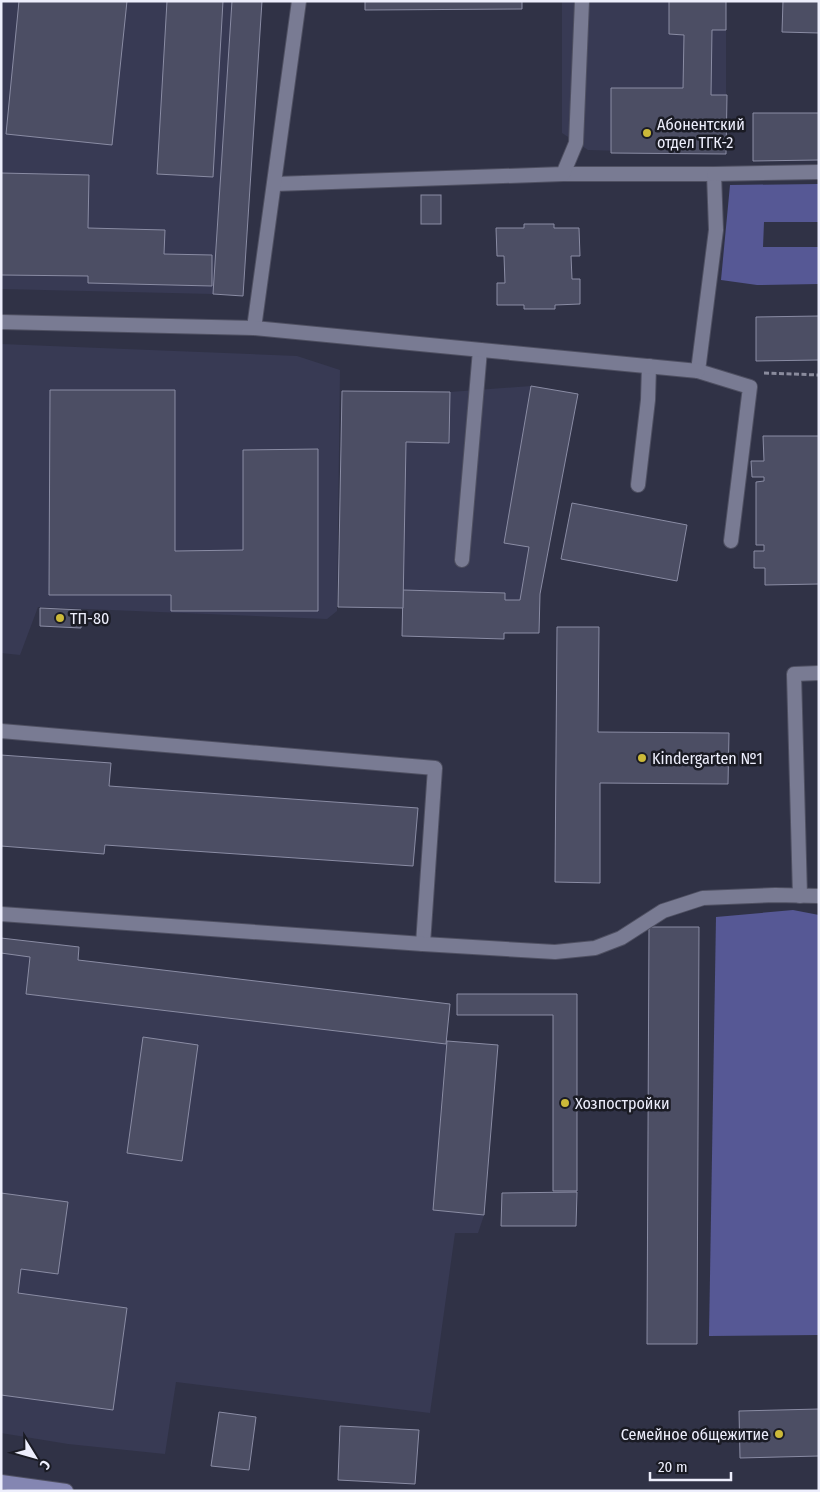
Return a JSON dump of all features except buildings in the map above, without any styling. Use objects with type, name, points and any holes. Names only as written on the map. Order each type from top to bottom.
[{"type":"main road","points":[[1,1482],[66,1491]]},
{"type":"street","points":[[254,328],[299,1]]},
{"type":"street","points":[[562,174],[576,143],[582,1]]},
{"type":"street","points":[[275,184],[562,174],[819,172]]},
{"type":"street","points":[[698,371],[716,230],[714,174]]},
{"type":"street","points":[[1,322],[254,328],[698,371],[750,387],[731,542]]},
{"type":"street","points":[[462,560],[480,350]]},
{"type":"street","points":[[638,485],[648,400],[649,366]]},
{"type":"street","points":[[800,896],[794,674],[819,673]]},
{"type":"street","points":[[1,731],[435,768],[422,944]]},
{"type":"street","points":[[1,914],[555,952],[596,948],[621,938],[663,911],[703,898],[775,895],[819,896]]},
{"type":"shaded area","points":[[1,1],[232,1],[213,294],[1,289]]},
{"type":"shaded area","points":[[562,1],[726,1],[726,154],[588,150],[562,133]]},
{"type":"shaded area","points":[[819,184],[819,222],[764,222],[763,247],[819,247],[819,284],[757,285],[721,280],[730,185]]},
{"type":"shaded area","points":[[1,344],[297,356],[340,370],[337,611],[327,619],[38,607],[20,655],[1,653]]},
{"type":"shaded area","points":[[531,386],[578,394],[540,593],[539,633],[504,633],[504,639],[402,636],[402,608],[338,607],[342,391],[450,392]]},
{"type":"shaded area","points":[[793,910],[819,915],[819,1335],[709,1336],[716,917]]},
{"type":"shaded area","points":[[1,953],[30,957],[26,994],[446,1044],[433,1210],[484,1215],[478,1233],[455,1233],[430,1413],[176,1382],[165,1454],[68,1444],[1,1433]]},
{"type":"place","name":"Абонентский отдел ТГК-2","points":[[647,133]]},
{"type":"place","name":"ТП-80","points":[[60,618]]},
{"type":"place","name":"Kindergarten №1","points":[[642,758]]},
{"type":"place","name":"Хозпостройки","points":[[565,1103]]},
{"type":"place","name":"Семейное общежитие","points":[[779,1434]]}]
